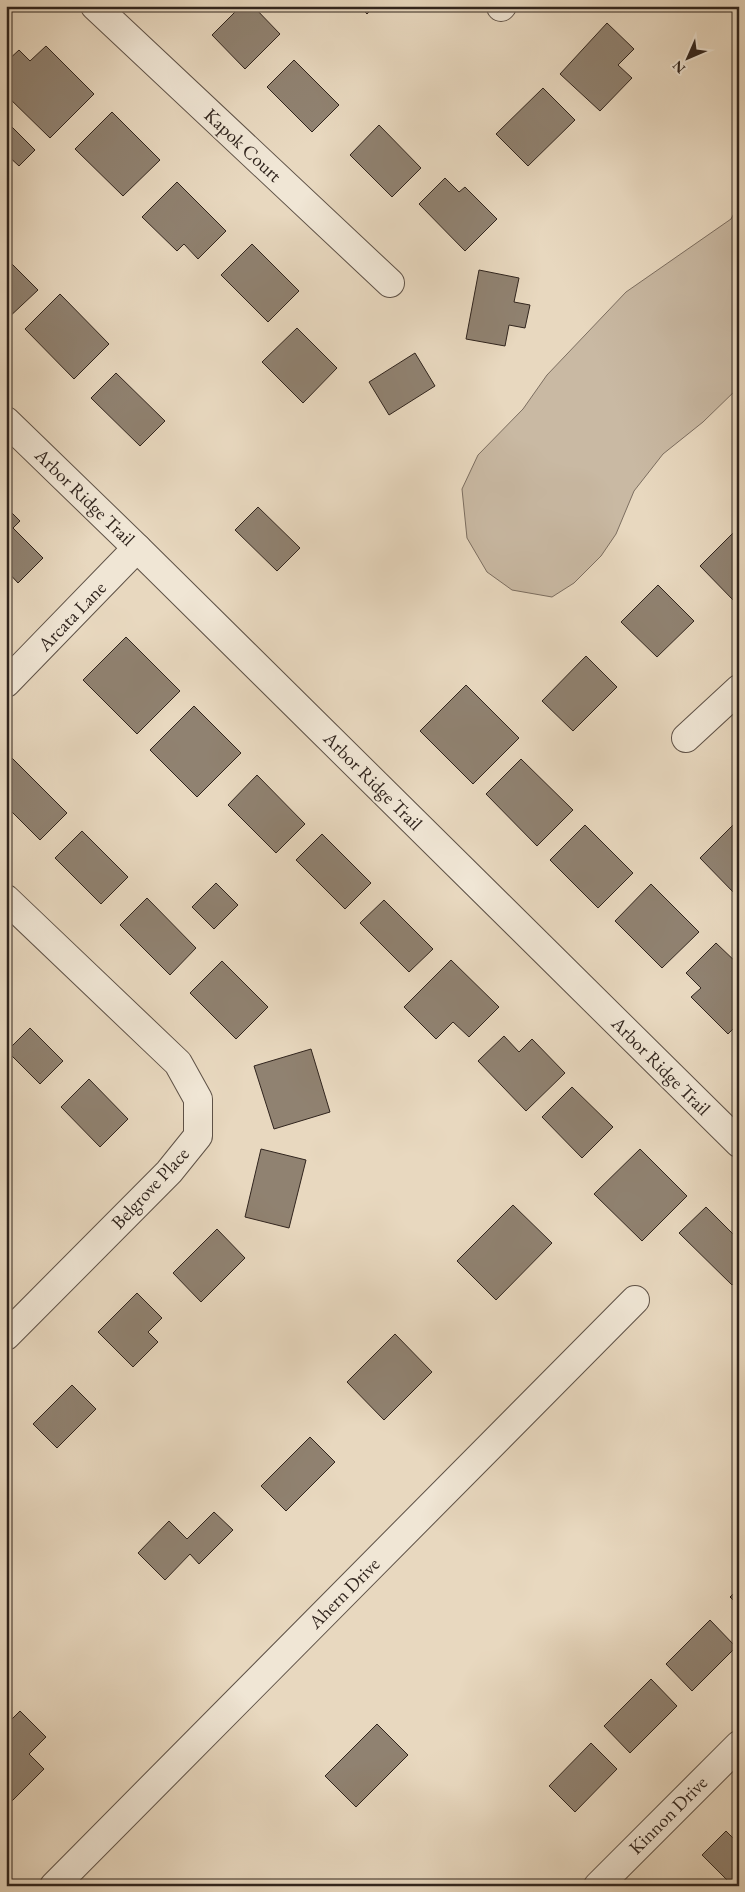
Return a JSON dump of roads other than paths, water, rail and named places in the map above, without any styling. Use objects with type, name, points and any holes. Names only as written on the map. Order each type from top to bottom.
[{"type":"street","name":"Kapok Court","points":[[95,6],[390,283]]},
{"type":"street","name":"Arbor Ridge Trail","points":[[6,421],[138,548],[739,1143]]},
{"type":"street","name":"Arcata Lane","points":[[6,683],[138,548]]},
{"type":"street","points":[[686,738],[739,689]]},
{"type":"street","name":"Belgrove Place","points":[[6,899],[178,1063],[198,1099],[198,1136],[169,1172],[6,1336]]},
{"type":"street","name":"Ahern Drive","points":[[54,1886],[635,1300]]},
{"type":"street","name":"Kinnon Drive","points":[[598,1886],[739,1745]]}]
